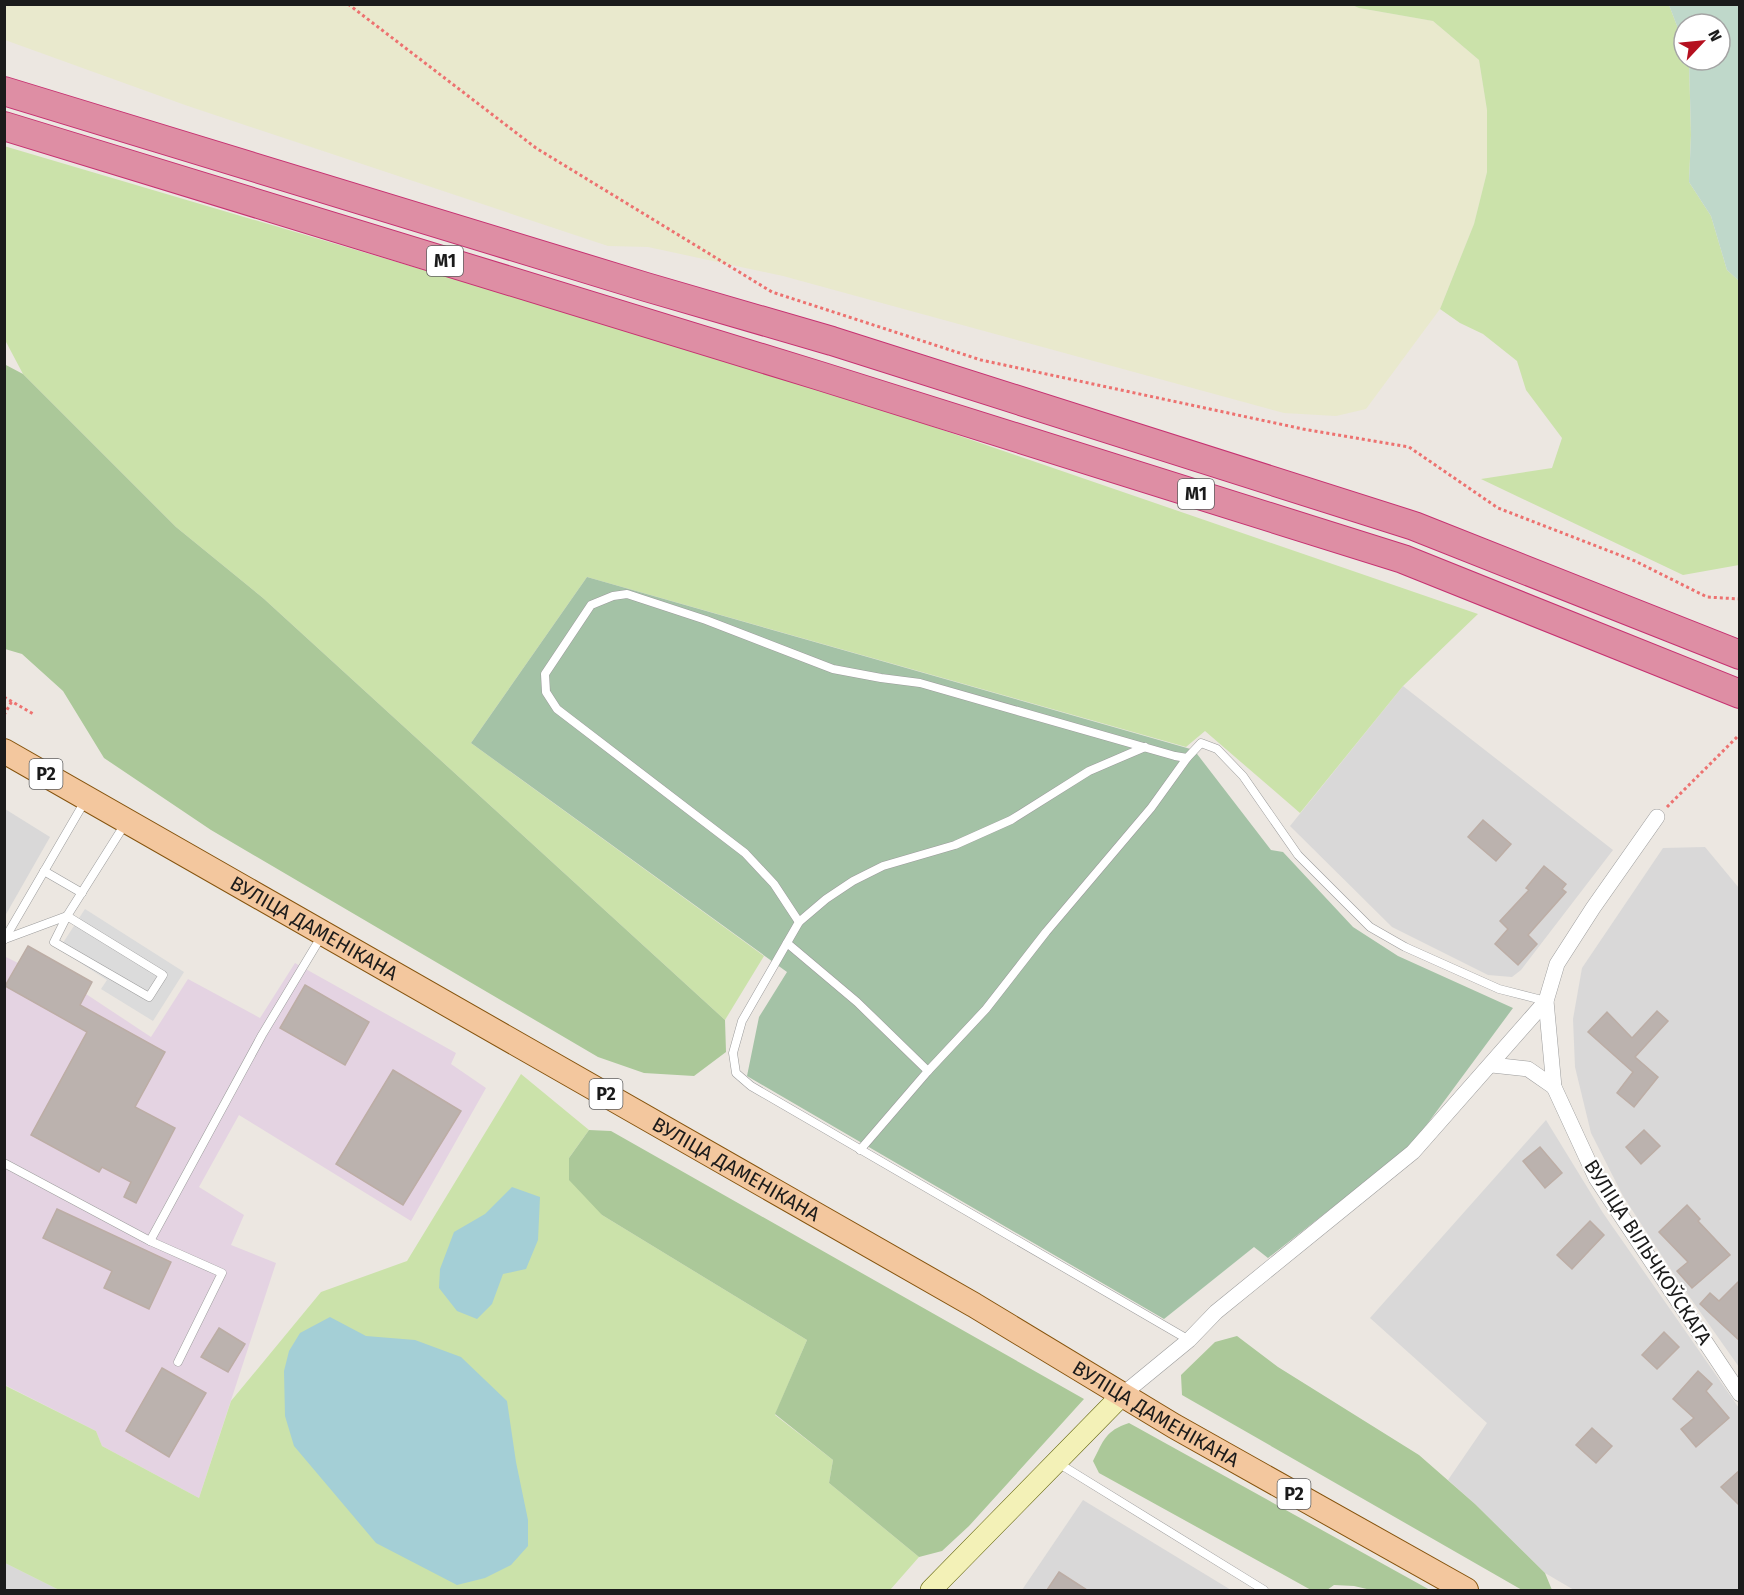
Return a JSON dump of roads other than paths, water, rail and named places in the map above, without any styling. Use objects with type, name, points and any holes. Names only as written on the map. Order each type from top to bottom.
[{"type":"highway","name":"М1","points":[[4,91],[646,287],[832,341],[1414,526],[1740,655]]},
{"type":"highway","name":"М1","points":[[4,126],[820,376],[1403,560],[1740,694]]},
{"type":"main road","name":"ВУЛІЦА ДАМЕНІКАНА","points":[[4,751],[963,1299],[1174,1426],[1466,1590]]},
{"type":"street","name":"ВУЛІЦА ВІЛЬЧКОЎСКАГА","points":[[1657,817],[1557,964],[1546,1001],[1554,1087],[1596,1178],[1740,1394]]},
{"type":"street","points":[[931,1590],[1122,1395],[1189,1340],[1216,1312],[1413,1152],[1546,1001]]},
{"type":"street","points":[[1492,1065],[1528,1069],[1554,1087]]},
{"type":"lane","points":[[799,922],[774,884],[745,853],[558,709],[546,692],[545,674],[591,605],[613,596],[627,594],[706,620],[833,669],[920,683],[1187,758]]},
{"type":"lane","points":[[860,1150],[928,1071],[986,1009],[1046,932],[1151,808],[1187,758],[1201,743],[1217,749],[1243,776],[1298,855],[1370,927],[1405,947],[1499,989],[1546,1001]]},
{"type":"lane","points":[[1145,747],[1089,771],[1011,820],[955,845],[883,866],[853,881],[826,899],[799,922],[742,1021],[734,1053],[736,1073],[751,1086],[1189,1340]]},
{"type":"lane","points":[[5,939],[87,798]]},
{"type":"lane","points":[[67,916],[163,975],[149,997],[54,942],[67,916],[128,821]]},
{"type":"lane","points":[[44,871],[82,893]]},
{"type":"lane","points":[[5,939],[67,916]]},
{"type":"lane","points":[[150,1240],[262,1035],[323,933]]},
{"type":"lane","points":[[787,943],[857,1002],[928,1071]]},
{"type":"lane","points":[[4,1163],[150,1240],[222,1273],[178,1362]]},
{"type":"lane","points":[[1056,1462],[1264,1590]]},
{"type":"water","points":[[512,1187],[540,1197],[538,1240],[526,1269],[503,1274],[492,1304],[477,1319],[457,1311],[439,1288],[440,1269],[454,1232],[485,1214]]},
{"type":"water","points":[[330,1317],[366,1336],[415,1340],[461,1357],[507,1401],[528,1520],[528,1546],[511,1565],[485,1578],[457,1585],[376,1543],[294,1446],[285,1416],[284,1371],[289,1351],[300,1333]]}]
